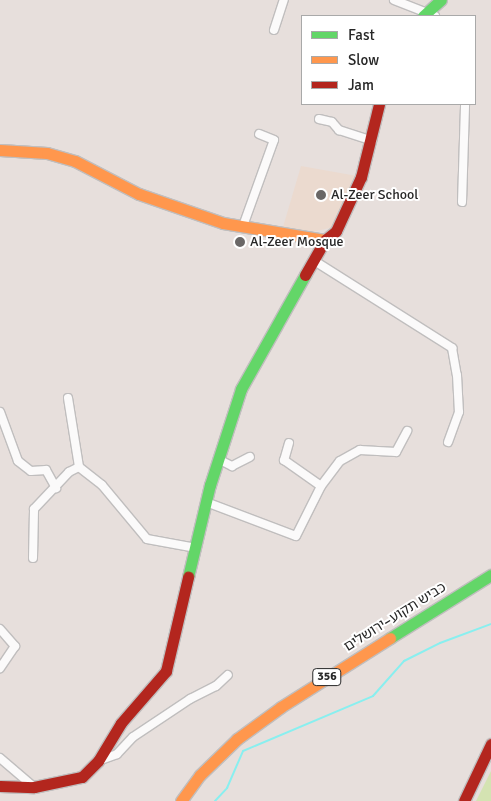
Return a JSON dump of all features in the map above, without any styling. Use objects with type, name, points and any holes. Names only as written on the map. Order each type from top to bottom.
[{"type":"street","points":[[274,30],[284,0]]},
{"type":"street","points":[[394,0],[428,15],[441,0]]},
{"type":"street","points":[[0,786],[34,787],[82,776],[98,761],[121,723],[166,671],[206,502],[241,388],[325,240],[336,230],[357,186],[372,141],[380,105]]},
{"type":"street","points":[[462,202],[465,105]]},
{"type":"street","points":[[319,119],[332,122],[339,130],[372,141]]},
{"type":"street","points":[[243,226],[274,140],[258,134]]},
{"type":"street","points":[[0,150],[47,152],[75,160],[139,194],[223,223],[325,240]]},
{"type":"street","points":[[313,260],[452,348],[458,374],[458,412],[448,442]]},
{"type":"street","points":[[68,398],[79,467],[102,485],[146,539],[196,548]]},
{"type":"street","points":[[0,412],[18,461],[32,470],[46,470],[56,488]]},
{"type":"street","points":[[206,502],[296,536],[321,486],[340,460],[360,450],[396,452],[406,431]]},
{"type":"street","points":[[289,443],[284,460],[321,486]]},
{"type":"street","points":[[218,459],[232,466],[250,457]]},
{"type":"street","points":[[33,558],[34,509],[56,488],[69,472],[79,467]]},
{"type":"street","name":"כביש תקוע–ירושלים","points":[[180,801],[200,775],[237,739],[281,707],[491,575]]},
{"type":"street","points":[[0,629],[15,646],[0,668]]},
{"type":"street","points":[[98,761],[117,754],[133,737],[190,699],[216,686],[228,675]]},
{"type":"street","points":[[464,801],[491,744]]},
{"type":"street","points":[[0,758],[34,787]]},
{"type":"shaded area","name":"Al-Zeer School","points":[[301,166],[357,176],[334,227],[312,232],[283,227]]},
{"type":"green space","points":[[491,771],[491,801],[476,801]]},
{"type":"waterway","points":[[215,801],[227,788],[243,751],[373,696],[404,661],[440,643],[491,624]]},
{"type":"traffic: fast","points":[[424,15],[441,0]]},
{"type":"traffic: fast","points":[[188,577],[210,485],[241,389],[305,275]]},
{"type":"traffic: fast","points":[[390,638],[491,575]]},
{"type":"traffic: slow","points":[[0,150],[47,153],[75,161],[139,194],[223,223],[325,240]]},
{"type":"traffic: slow","points":[[181,801],[200,775],[237,739],[281,707],[390,638]]},
{"type":"traffic: jam","points":[[305,275],[325,240],[336,231],[361,177],[379,105]]},
{"type":"traffic: jam","points":[[0,786],[34,787],[82,777],[98,761],[121,723],[166,671],[188,577]]},
{"type":"traffic: jam","points":[[464,801],[491,744]]},
{"type":"place","name":"Al-Zeer School","points":[[321,195]]},
{"type":"place","name":"Al-Zeer Mosque","points":[[240,242]]}]
